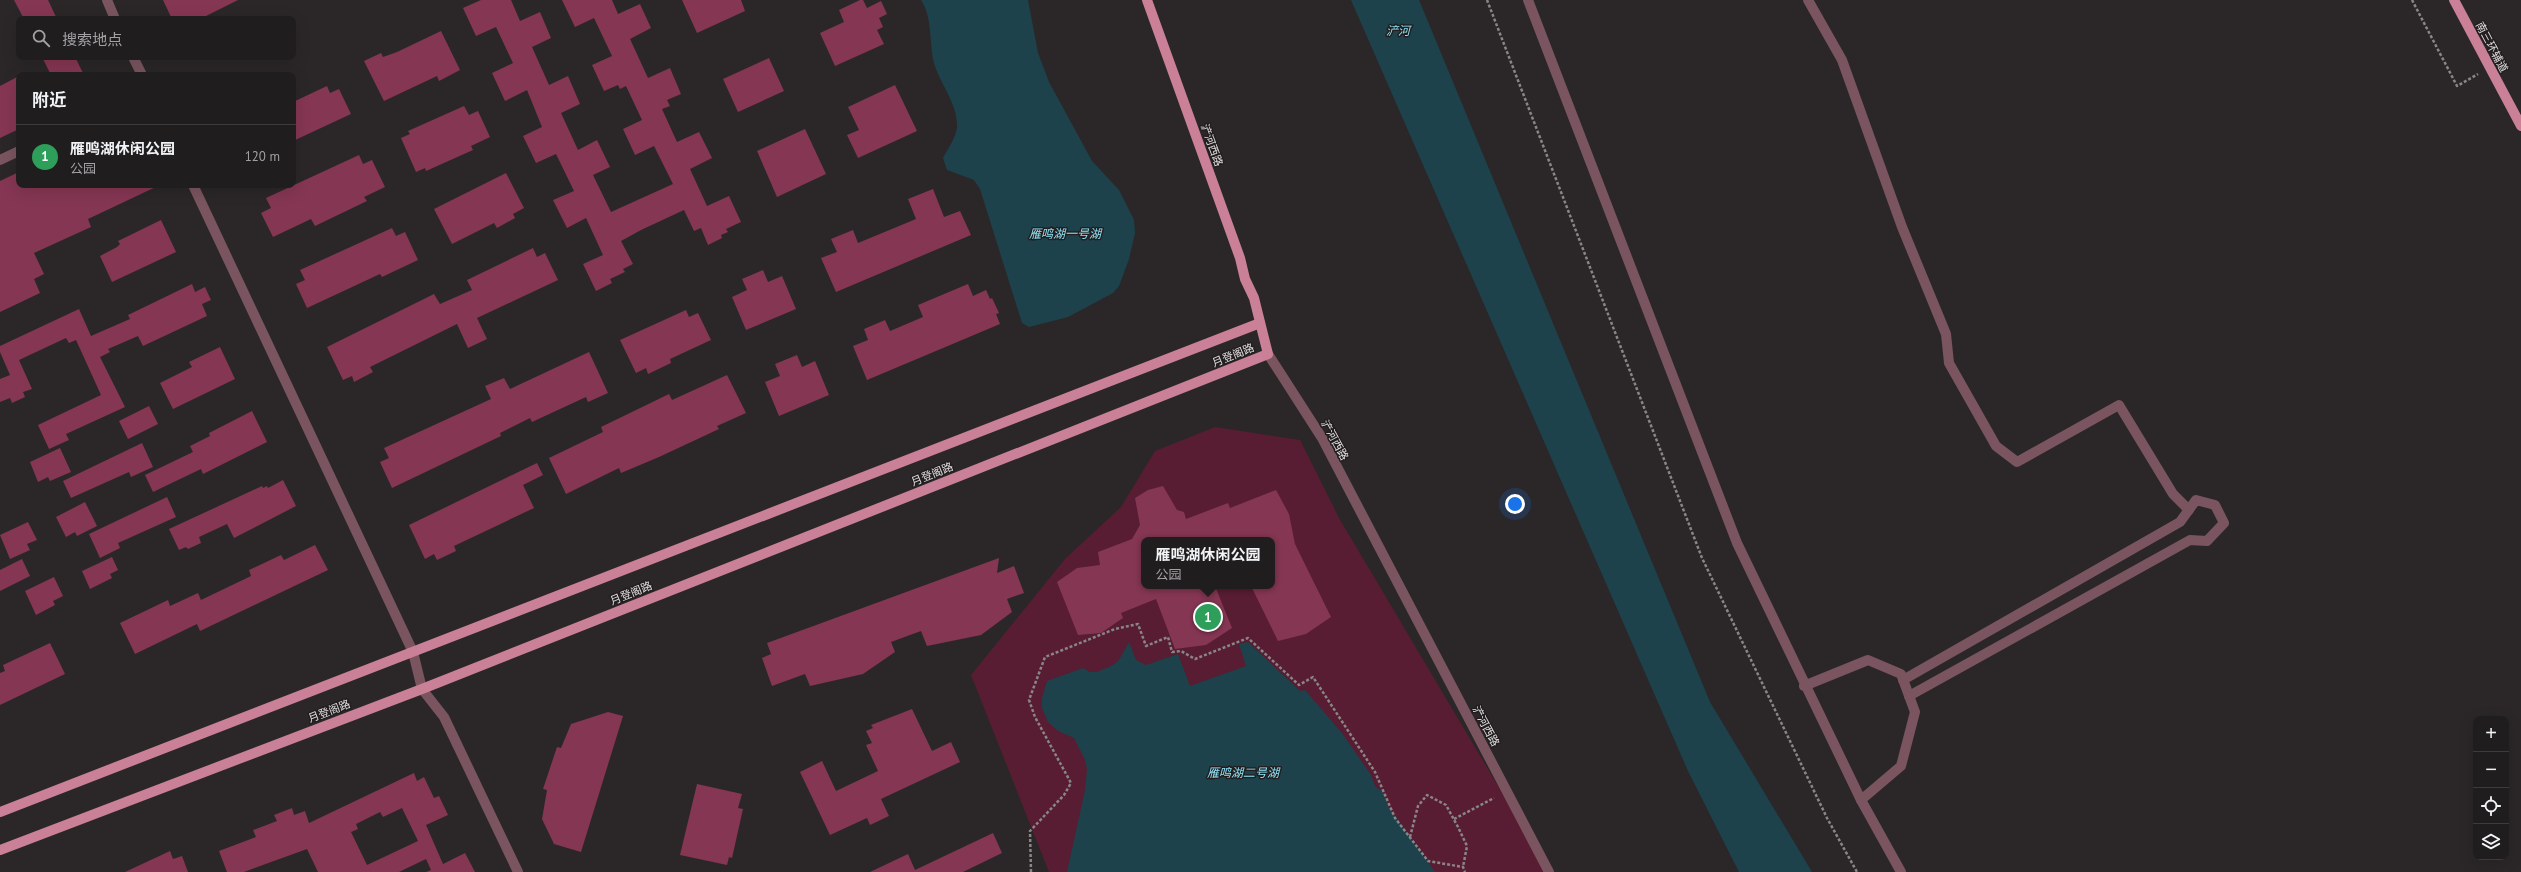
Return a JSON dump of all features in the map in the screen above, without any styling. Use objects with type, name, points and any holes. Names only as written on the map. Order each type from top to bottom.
[{"type":"main road","name":"浐河西路","points":[[1147,0],[1240,258],[1244,279],[1254,298],[1268,354]]},
{"type":"main road","name":"南三环辅道","points":[[2454,0],[2521,126]]},
{"type":"main road","name":"月登阁路","points":[[0,812],[1260,323]]},
{"type":"main road","name":"月登阁路","points":[[0,850],[422,689],[1268,354]]},
{"type":"street","points":[[107,0],[115,16]]},
{"type":"street","points":[[1528,0],[1737,543],[1804,686],[1861,800],[1901,872]]},
{"type":"street","points":[[1808,0],[1842,60],[1902,227],[1946,334],[1948,363],[1996,446],[2017,462],[2119,405],[2173,494],[2189,510]]},
{"type":"street","points":[[134,60],[140,72]]},
{"type":"street","points":[[0,160],[16,152]]},
{"type":"street","points":[[195,188],[413,652],[422,689],[444,717],[518,872]]},
{"type":"street","name":"浐河西路","points":[[1268,354],[1322,438],[1549,872]]},
{"type":"street","points":[[1903,680],[2180,522],[2196,500],[2215,504],[2224,523],[2207,542],[2190,540],[1909,696]]},
{"type":"street","points":[[1804,686],[1868,660],[1901,674],[1915,712],[1901,766],[1861,800]]},
{"type":"path","points":[[1486,0],[1702,558],[1827,818],[1857,872]]},
{"type":"path","points":[[2412,0],[2457,86],[2490,68]]},
{"type":"path","points":[[1031,872],[1030,832],[1064,795],[1071,783],[1035,717],[1029,700],[1045,657],[1115,629],[1138,624],[1146,646],[1168,637],[1172,652],[1181,651],[1195,659],[1248,638],[1299,685],[1312,677],[1375,772],[1395,818],[1428,861],[1463,867]]},
{"type":"path","points":[[1454,819],[1507,791]]},
{"type":"path","points":[[1410,838],[1418,806],[1427,795],[1446,805],[1467,846],[1463,867],[1465,872]]},
{"type":"shaded area","points":[[1215,427],[1300,440],[1339,518],[1549,872],[1049,872],[971,675],[1065,559],[1121,507],[1155,451]]},
{"type":"water","name":"雁鸣湖一号湖","points":[[921,0],[1028,0],[1038,53],[1049,82],[1092,161],[1119,190],[1134,220],[1135,233],[1129,259],[1119,286],[1113,293],[1068,317],[1029,327],[1022,323],[980,189],[974,180],[947,170],[943,158],[955,135],[957,119],[952,102],[940,79],[934,63],[929,23],[925,7]]},
{"type":"water","name":"浐河","points":[[1351,0],[1419,0],[1710,702],[1812,872],[1739,872],[1688,771]]},
{"type":"water","name":"雁鸣湖二号湖","points":[[1129,642],[1136,660],[1146,665],[1178,654],[1190,686],[1246,666],[1239,644],[1248,642],[1300,691],[1305,690],[1342,733],[1371,775],[1375,786],[1383,792],[1388,806],[1435,872],[1067,872],[1085,790],[1087,769],[1085,760],[1074,738],[1058,731],[1048,722],[1042,708],[1042,698],[1047,681],[1083,668],[1090,672],[1097,672],[1113,665],[1119,660]]},
{"type":"building","points":[[14,0],[48,0],[56,16],[22,16]]},
{"type":"building","points":[[163,0],[238,0],[206,16],[171,16]]},
{"type":"building","points":[[481,0],[511,0],[520,21],[540,12],[551,38],[532,47],[549,85],[568,76],[580,104],[561,113],[578,150],[597,140],[610,167],[593,175],[611,212],[673,184],[654,146],[635,155],[623,129],[642,120],[626,86],[620,89],[618,85],[604,91],[592,65],[612,56],[594,18],[575,27],[562,0],[612,0],[618,14],[640,4],[651,28],[630,39],[648,78],[670,68],[681,94],[667,100],[670,106],[662,109],[677,142],[699,132],[712,158],[690,169],[707,206],[729,196],[741,222],[726,229],[728,232],[721,235],[722,238],[708,245],[701,228],[694,231],[684,210],[641,230],[621,241],[633,264],[623,269],[625,272],[610,279],[612,283],[596,291],[583,264],[603,255],[586,218],[567,228],[553,200],[574,191],[556,154],[536,163],[523,136],[542,127],[527,90],[505,101],[492,73],[513,63],[496,27],[476,36],[463,8]]},
{"type":"building","points":[[682,0],[741,0],[745,11],[697,33]]},
{"type":"building","points":[[863,0],[867,8],[881,1],[887,14],[879,18],[883,27],[877,30],[884,44],[835,66],[820,33],[844,22],[839,10]]},
{"type":"building","points":[[441,31],[460,70],[439,81],[437,76],[384,101],[364,61],[381,53],[383,57],[397,52]]},
{"type":"building","points":[[769,58],[784,91],[738,112],[723,79]]},
{"type":"building","points":[[44,60],[76,60],[82,72],[50,72]]},
{"type":"building","points":[[16,78],[16,130],[0,138],[0,86]]},
{"type":"building","points":[[895,85],[917,131],[858,158],[847,135],[859,130],[848,107]]},
{"type":"building","points":[[327,86],[330,93],[339,89],[351,114],[296,140],[296,101]]},
{"type":"building","points":[[464,106],[469,115],[478,111],[490,137],[471,146],[473,150],[426,171],[425,168],[416,172],[401,138],[410,134],[408,131]]},
{"type":"building","points":[[805,129],[826,174],[777,197],[757,151]]},
{"type":"building","points":[[359,155],[363,164],[372,160],[385,187],[364,197],[367,201],[315,226],[311,219],[273,237],[261,213],[271,208],[266,198],[288,188],[296,188],[296,184]]},
{"type":"building","points":[[16,173],[16,188],[154,188],[88,219],[91,227],[34,253],[44,274],[34,279],[40,293],[0,312],[0,181]]},
{"type":"building","points":[[506,173],[524,208],[513,214],[515,218],[497,228],[494,223],[452,244],[434,209]]},
{"type":"building","points":[[933,189],[944,217],[960,211],[971,235],[836,292],[821,258],[837,252],[831,239],[853,230],[858,243],[916,219],[908,199]]},
{"type":"building","points":[[161,220],[176,252],[112,282],[100,256],[117,247],[120,244],[118,241]]},
{"type":"building","points":[[392,228],[396,236],[405,232],[418,260],[382,277],[380,274],[307,308],[296,284],[305,280],[300,270]]},
{"type":"building","points":[[533,248],[537,257],[545,253],[558,280],[477,318],[487,339],[468,348],[457,324],[370,367],[373,372],[354,382],[352,376],[343,380],[327,347],[434,294],[440,304],[472,290],[467,280]]},
{"type":"building","points":[[763,270],[768,282],[782,276],[796,309],[746,330],[732,297],[747,290],[742,279]]},
{"type":"building","points":[[192,284],[195,292],[205,287],[211,300],[202,304],[207,316],[143,346],[138,336],[108,349],[110,352],[100,357],[125,407],[66,434],[69,440],[49,449],[38,425],[101,395],[76,340],[69,343],[66,338],[19,360],[32,389],[23,392],[25,397],[12,403],[10,398],[0,402],[0,379],[10,375],[0,352],[0,346],[79,309],[91,336],[130,319],[128,315]]},
{"type":"building","points":[[968,284],[973,296],[986,290],[990,299],[992,298],[999,313],[996,314],[1000,324],[867,380],[853,346],[868,340],[864,329],[885,320],[890,331],[923,317],[918,305]]},
{"type":"building","points":[[686,310],[689,317],[698,313],[711,340],[670,359],[671,363],[648,374],[646,368],[636,373],[620,340]]},
{"type":"building","points":[[220,347],[235,379],[173,409],[160,383],[192,367],[189,362]]},
{"type":"building","points":[[589,352],[608,393],[588,402],[586,397],[532,422],[530,418],[500,433],[501,436],[392,488],[380,462],[389,458],[384,448],[491,399],[485,386],[504,378],[510,389]]},
{"type":"building","points":[[797,355],[802,367],[815,361],[829,395],[779,416],[765,382],[780,376],[775,364]]},
{"type":"building","points":[[727,375],[746,413],[717,426],[719,429],[659,457],[621,473],[619,468],[566,494],[549,458],[603,432],[601,427],[669,394],[672,400]]},
{"type":"building","points":[[149,406],[158,424],[128,439],[119,421]]},
{"type":"building","points":[[252,411],[267,442],[203,474],[201,469],[153,492],[145,475],[193,452],[190,446],[210,436],[209,433]]},
{"type":"building","points":[[142,443],[153,467],[131,477],[129,472],[71,498],[63,481]]},
{"type":"building","points":[[60,448],[71,472],[50,481],[48,477],[38,482],[30,462]]},
{"type":"building","points":[[537,463],[543,475],[523,485],[534,508],[454,546],[456,551],[437,560],[434,554],[425,559],[409,525]]},
{"type":"building","points":[[283,480],[296,506],[234,538],[227,524],[199,537],[201,543],[188,549],[186,547],[179,550],[169,529],[262,486],[263,488],[267,486],[268,488]]},
{"type":"building","points":[[1163,486],[1177,510],[1184,512],[1186,519],[1228,503],[1230,508],[1276,490],[1289,514],[1295,544],[1331,617],[1306,634],[1278,641],[1252,589],[1275,589],[1275,537],[1141,537],[1141,589],[1216,589],[1232,628],[1206,645],[1175,649],[1156,599],[1121,613],[1123,618],[1101,633],[1078,635],[1057,582],[1077,568],[1100,565],[1098,552],[1132,539],[1140,525],[1135,498],[1148,490]]},
{"type":"building","points":[[167,497],[176,517],[118,543],[120,548],[100,558],[89,534]]},
{"type":"building","points":[[85,502],[97,526],[77,536],[75,532],[66,537],[56,517]]},
{"type":"building","points":[[28,522],[37,540],[27,544],[30,550],[10,559],[0,535]]},
{"type":"building","points":[[315,545],[328,570],[200,631],[197,624],[135,654],[120,623],[168,600],[170,606],[198,593],[201,600],[251,576],[249,570],[281,555],[284,560]]},
{"type":"building","points":[[112,557],[118,570],[110,574],[112,578],[90,589],[82,571]]},
{"type":"building","points":[[999,558],[997,573],[1014,566],[1024,593],[1007,599],[1012,612],[981,635],[927,646],[921,631],[891,642],[895,652],[863,674],[810,686],[805,674],[772,686],[762,658],[771,654],[767,643]]},
{"type":"building","points":[[22,559],[30,576],[0,591],[0,570]]},
{"type":"building","points":[[54,577],[63,596],[53,601],[55,605],[36,615],[25,591]]},
{"type":"building","points":[[50,643],[65,674],[0,705],[0,673],[5,671],[3,665]]},
{"type":"building","points":[[912,709],[932,751],[951,742],[960,762],[881,799],[889,816],[870,825],[867,818],[830,835],[800,772],[822,761],[836,791],[878,771],[866,745],[872,743],[866,731],[873,728],[871,725]]},
{"type":"building","points":[[608,712],[623,716],[581,852],[554,844],[542,819],[547,790],[543,789],[557,747],[561,748],[571,724]]},
{"type":"building","points":[[414,773],[417,781],[424,777],[434,798],[439,796],[448,815],[426,825],[443,864],[465,853],[475,872],[426,872],[431,870],[426,859],[399,872],[318,872],[307,849],[244,872],[227,872],[219,851],[256,837],[253,830],[277,821],[274,815],[292,808],[294,815],[305,811],[309,823]],"holes":[[[402,808],[418,841],[367,865],[351,832],[358,829],[356,824],[380,812],[383,817]]]},
{"type":"building","points":[[697,784],[742,794],[738,808],[743,809],[732,858],[729,857],[727,865],[680,855]]},
{"type":"building","points":[[993,833],[1002,853],[963,872],[870,872],[908,854],[915,870]]},
{"type":"building","points":[[170,851],[173,859],[182,856],[188,872],[125,872]]},
{"type":"place","name":"雁鸣湖休闲公园","points":[[1208,617]]}]
